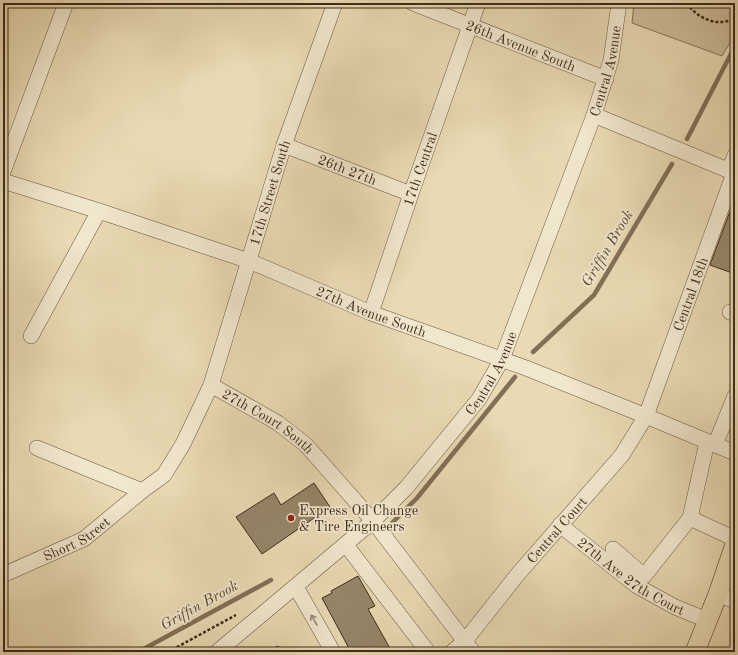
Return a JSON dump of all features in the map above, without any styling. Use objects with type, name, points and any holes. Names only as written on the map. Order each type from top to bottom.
[{"type":"main road","points":[[695,652],[734,548]]},
{"type":"street","points":[[3,172],[66,3]]},
{"type":"street","name":"17th Street South","points":[[211,385],[284,145],[335,3]]},
{"type":"street","name":"26th Avenue South","points":[[413,3],[606,79]]},
{"type":"street","name":"17th Central","points":[[371,312],[478,3]]},
{"type":"street","name":"Central Avenue","points":[[217,652],[373,521],[406,488],[479,399],[502,359],[594,115],[611,60],[619,3]]},
{"type":"street","points":[[594,115],[733,172]]},
{"type":"street","name":"26th 27th","points":[[284,145],[411,194]]},
{"type":"street","name":"Central 18th","points":[[646,416],[733,172],[735,154]]},
{"type":"street","name":"27th Avenue South","points":[[3,181],[249,261],[371,312],[502,359],[735,453]]},
{"type":"street","points":[[31,336],[99,211]]},
{"type":"street","name":"27th Court South","points":[[142,491],[164,475],[183,444],[211,385],[278,423],[306,445],[373,521],[469,647]]},
{"type":"street","points":[[613,549],[635,576],[644,576],[690,518],[711,443],[735,396]]},
{"type":"street","name":"Central Court","points":[[452,652],[469,647],[518,574],[622,455],[646,416]]},
{"type":"street","points":[[37,448],[142,491]]},
{"type":"street","name":"Short Street","points":[[3,575],[84,538],[142,491]]},
{"type":"street","points":[[690,518],[734,548]]},
{"type":"street","name":"27th Ave 27th Court","points":[[560,525],[635,576],[638,586],[675,607],[707,620]]},
{"type":"street","points":[[346,545],[428,652]]},
{"type":"street","points":[[296,587],[333,652]]},
{"type":"street","points":[[718,594],[735,601]]},
{"type":"path","points":[[687,3],[690,8],[701,17],[725,22],[734,18]]},
{"type":"path","points":[[168,652],[238,613]]},
{"type":"shaded area","points":[[634,3],[735,3],[735,34],[722,56],[632,23]]},
{"type":"building","points":[[730,211],[735,213],[735,274],[710,265]]},
{"type":"building","points":[[314,483],[330,507],[262,554],[236,517],[274,493],[281,505]]},
{"type":"building","points":[[358,576],[375,606],[368,609],[392,652],[351,652],[322,598],[332,593],[331,591]]},
{"type":"building","points":[[278,646],[281,652],[266,652]]},
{"type":"waterway","name":"Griffin Brook","points":[[687,139],[735,46]]},
{"type":"waterway","name":"Griffin Brook","points":[[533,352],[594,295],[672,164]]},
{"type":"waterway","name":"Griffin Brook","points":[[392,523],[417,498],[515,377]]},
{"type":"waterway","name":"Griffin Brook","points":[[138,652],[271,580]]},
{"type":"place","name":"Express Oil Change & Tire Engineers","points":[[291,518]]}]
